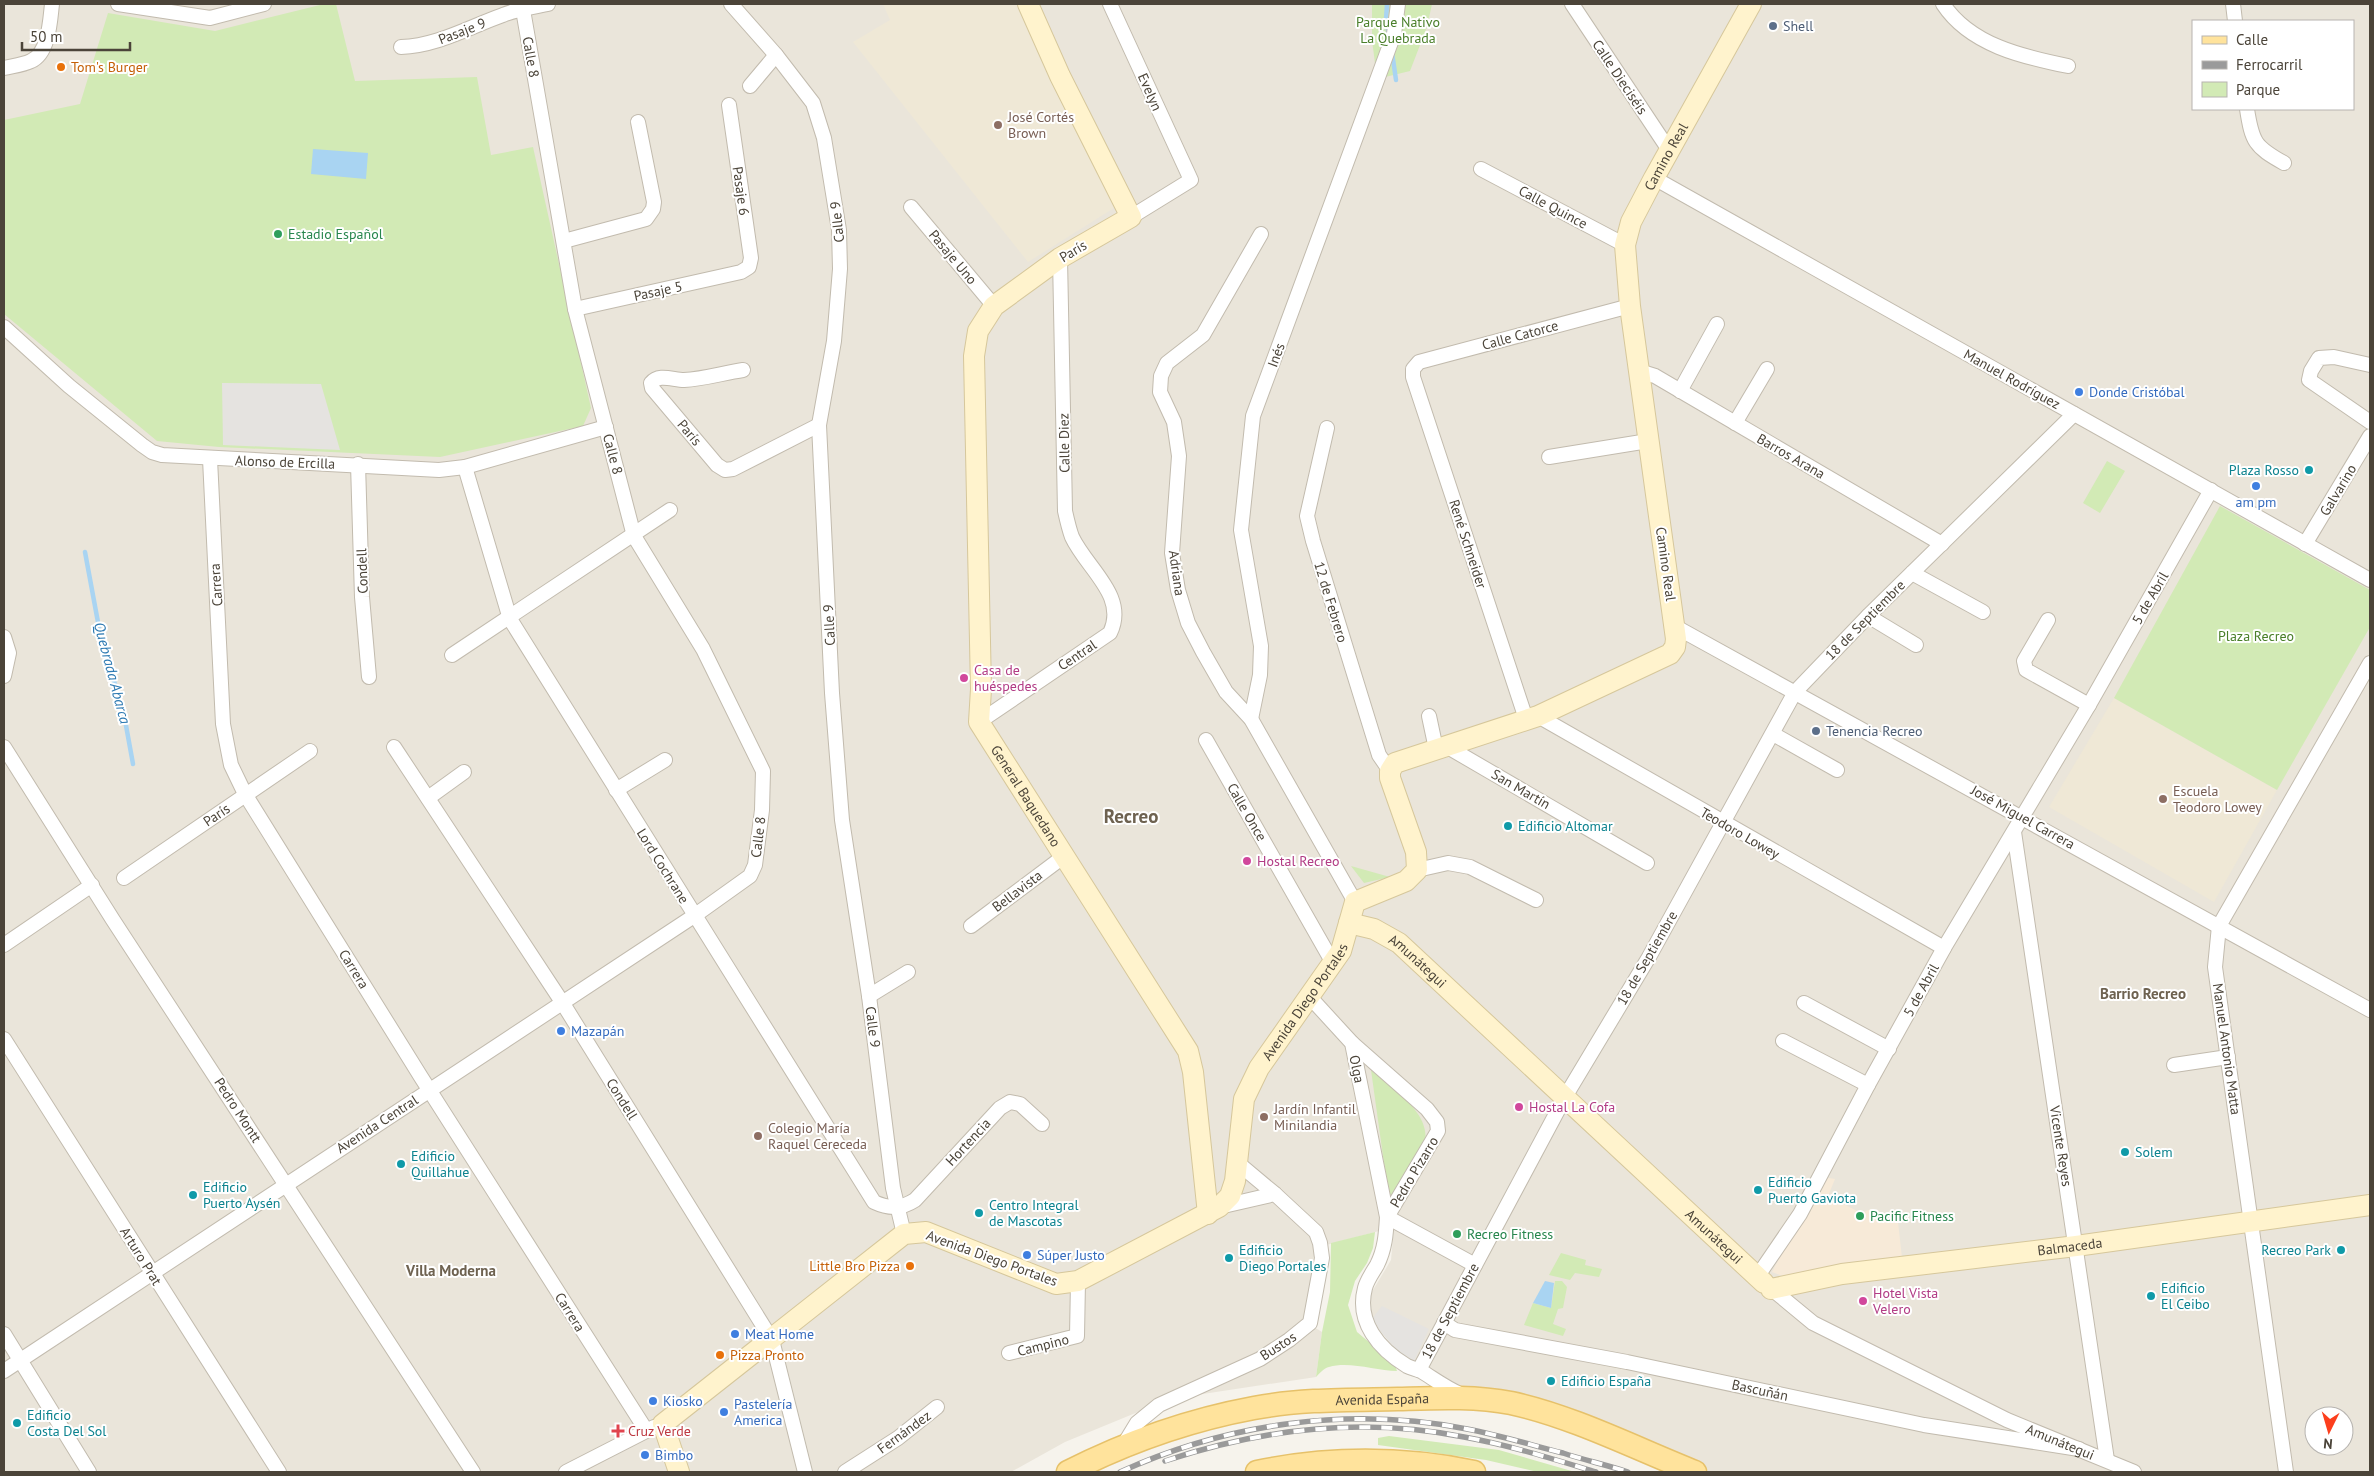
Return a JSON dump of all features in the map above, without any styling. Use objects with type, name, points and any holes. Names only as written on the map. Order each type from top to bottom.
[{"type":"main road","name":"Avenida España","points":[[1068,1472],[1122,1446],[1208,1418],[1256,1408],[1317,1401],[1468,1398],[1511,1403],[1555,1416],[1695,1472]]},
{"type":"main road","points":[[1257,1472],[1310,1463],[1368,1460],[1419,1463],[1474,1472]]},
{"type":"street","points":[[4,68],[32,61],[41,52],[49,30],[52,4]]},
{"type":"street","points":[[127,4],[210,18],[264,4]]},
{"type":"street","points":[[210,4],[210,18]]},
{"type":"street","points":[[522,6],[548,4]]},
{"type":"street","name":"Calle 9","points":[[731,4],[776,55],[813,103],[824,138],[839,230],[840,269],[834,341],[819,425],[832,693],[842,820],[869,996],[896,1208]]},
{"type":"street","points":[[1028,4],[1060,76],[1131,217]]},
{"type":"street","name":"Evelyn","points":[[1110,4],[1191,180]]},
{"type":"street","name":"Inés","points":[[1251,719],[1260,675],[1261,646],[1241,530],[1253,416],[1394,34],[1398,4]]},
{"type":"street","name":"Calle Dieciséis","points":[[1572,4],[1669,150]]},
{"type":"street","name":"Camino Real","points":[[1390,771],[1395,763],[1532,717],[1670,654],[1676,639],[1630,306],[1625,245],[1631,222],[1654,178],[1751,4]]},
{"type":"street","points":[[1943,4],[1949,13],[1967,30],[1990,43],[2033,59],[2068,66]]},
{"type":"street","points":[[2232,4],[2235,20]]},
{"type":"street","name":"Pasaje 9","points":[[401,47],[418,46],[434,42],[522,6]]},
{"type":"street","name":"Calle 8","points":[[522,6],[575,309],[634,536],[703,649],[763,771],[762,810],[755,865],[750,876]]},
{"type":"street","points":[[750,86],[776,55]]},
{"type":"street","name":"Pasaje 6","points":[[729,105],[751,258],[749,267],[741,272]]},
{"type":"street","points":[[2247,110],[2254,142],[2266,153],[2284,163]]},
{"type":"street","points":[[564,241],[640,222],[650,214],[654,202],[638,122]]},
{"type":"street","name":"Calle Quince","points":[[1481,168],[1625,245]]},
{"type":"street","name":"Manuel Rodríguez","points":[[1654,178],[2370,580]]},
{"type":"street","name":"París","points":[[979,722],[981,689],[974,356],[975,342],[981,322],[994,306],[1060,258],[1191,180]]},
{"type":"street","name":"Pasaje Uno","points":[[911,207],[994,306]]},
{"type":"street","name":"Adriana","points":[[1261,234],[1203,335],[1167,363],[1161,376],[1160,392],[1174,422],[1179,456],[1172,554],[1178,590],[1188,622],[1203,652],[1226,692],[1251,719],[1355,902]]},
{"type":"street","name":"Calle Diez","points":[[1060,258],[1065,511],[1073,538],[1110,594],[1116,615]]},
{"type":"street","name":"Pasaje 5","points":[[575,309],[741,272]]},
{"type":"street","name":"Calle Catorce","points":[[1414,370],[1419,362],[1630,306]]},
{"type":"street","points":[[1680,391],[1717,324]]},
{"type":"street","name":"Alonso de Ercilla","points":[[4,327],[69,386],[152,452],[210,459],[358,464],[439,470],[465,467],[606,427]]},
{"type":"street","points":[[2370,365],[2334,357],[2319,358],[2310,371],[2309,380],[2370,422]]},
{"type":"street","points":[[1736,423],[1767,369]]},
{"type":"street","name":"París","points":[[743,370],[683,380],[661,377],[654,379],[651,383],[652,388],[717,465],[724,470],[732,469],[819,425]]},
{"type":"street","name":"René Schneider","points":[[1414,370],[1413,377],[1532,717]]},
{"type":"street","name":"Barros Arana","points":[[1639,371],[1655,376],[1942,544]]},
{"type":"street","name":"18 de Septiembre","points":[[1419,1370],[1566,1097],[1648,957],[1773,734],[1794,692],[1868,616],[2074,414]]},
{"type":"street","name":"12 de Febrero","points":[[1327,428],[1307,516],[1313,542],[1379,755],[1390,771]]},
{"type":"street","name":"Galvarino","points":[[2305,544],[2370,436]]},
{"type":"street","points":[[1549,458],[1648,441]]},
{"type":"street","name":"Carrera","points":[[210,459],[223,724],[231,765],[245,794],[430,1090],[654,1427]]},
{"type":"street","name":"Condell","points":[[358,464],[362,597],[369,677]]},
{"type":"street","name":"Lord Cochrane","points":[[465,467],[510,619],[874,1202],[885,1207],[896,1208]]},
{"type":"street","name":"5 de Abril","points":[[1764,1283],[1868,1084],[1944,948],[2023,817],[2211,490]]},
{"type":"street","points":[[452,656],[634,536],[670,510]]},
{"type":"street","name":"18 de Septiembre","points":[[1912,573],[1983,612]]},
{"type":"street","name":"Central","points":[[979,722],[1110,634],[1116,615]]},
{"type":"street","points":[[1868,616],[1916,645]]},
{"type":"street","points":[[2048,620],[2024,661],[2026,670],[2088,705]]},
{"type":"street","name":"José Miguel Carrera","points":[[1674,626],[2370,1010]]},
{"type":"street","points":[[4,637],[8,653],[4,676]]},
{"type":"street","name":"Manuel Antonio Matta","points":[[2286,1472],[2215,966],[2218,926],[2370,663]]},
{"type":"street","points":[[1429,716],[1441,747]]},
{"type":"street","name":"Teodoro Lowey","points":[[1532,717],[1944,948]]},
{"type":"street","name":"General Baquedano","points":[[979,722],[1188,1051],[1193,1072],[1213,1211]]},
{"type":"street","points":[[1773,734],[1837,770]]},
{"type":"street","name":"Calle Once","points":[[1206,740],[1333,963]]},
{"type":"street","name":"Pedro Montt","points":[[4,747],[92,886],[473,1472]]},
{"type":"street","name":"Condell","points":[[394,747],[562,1002],[772,1340],[805,1472]]},
{"type":"street","name":"San Martín","points":[[1441,747],[1648,863]]},
{"type":"street","name":"París","points":[[124,878],[310,751]]},
{"type":"street","points":[[616,790],[665,760]]},
{"type":"street","points":[[1349,923],[1355,902],[1412,878],[1417,870],[1416,852],[1390,778],[1390,771]]},
{"type":"street","points":[[428,798],[464,772]]},
{"type":"street","name":"Vicente Reyes","points":[[2014,832],[2107,1460]]},
{"type":"street","name":"Bellavista","points":[[971,926],[1063,857]]},
{"type":"street","points":[[1417,870],[1448,863],[1470,867],[1536,900]]},
{"type":"street","name":"Avenida Central","points":[[4,1371],[694,916],[750,876]]},
{"type":"street","points":[[4,945],[92,886]]},
{"type":"street","name":"Avenida Diego Portales","points":[[904,1234],[926,1232],[1056,1284],[1064,1285],[1078,1281],[1213,1211],[1230,1196],[1239,1164],[1244,1099],[1259,1068],[1308,995],[1333,963],[1346,938],[1349,923]]},
{"type":"street","name":"Amunátegui","points":[[1349,923],[1374,929],[1399,943],[1764,1283],[1813,1323],[2007,1420],[2134,1472]]},
{"type":"street","points":[[869,996],[908,972]]},
{"type":"street","name":"Olga","points":[[1308,995],[1352,1044],[1387,1217],[1386,1244],[1366,1285],[1362,1302],[1364,1316],[1376,1341],[1402,1363],[1419,1370],[1445,1388],[1468,1398]]},
{"type":"street","points":[[1804,1003],[1888,1049]]},
{"type":"street","name":"Arturo Prat","points":[[4,1039],[279,1472]]},
{"type":"street","points":[[1783,1041],[1868,1084]]},
{"type":"street","name":"Pedro Pizarro","points":[[1352,1044],[1427,1109],[1437,1122],[1438,1131],[1387,1217]]},
{"type":"street","points":[[2174,1065],[2228,1057]]},
{"type":"street","name":"Hortencia","points":[[896,1208],[905,1206],[915,1200],[1000,1108],[1010,1102],[1020,1104],[1042,1124]]},
{"type":"street","name":"Bustos","points":[[1122,1446],[1137,1423],[1159,1405],[1260,1359],[1289,1340],[1310,1322],[1322,1258],[1316,1232],[1239,1164]]},
{"type":"street","points":[[1213,1211],[1274,1194]]},
{"type":"street","name":"Balmaceda","points":[[1764,1283],[2076,1246],[2370,1204]]},
{"type":"street","points":[[566,1472],[654,1427],[772,1340],[904,1234],[896,1208]]},
{"type":"street","points":[[1387,1217],[1475,1265]]},
{"type":"street","name":"Campino","points":[[1008,1353],[1077,1336],[1078,1281]]},
{"type":"street","name":"Bascuñán","points":[[1444,1323],[1455,1330],[1627,1362],[1924,1425],[2079,1449]]},
{"type":"street","points":[[4,1334],[89,1472]]},
{"type":"street","name":"Fernández","points":[[845,1472],[898,1438],[938,1407]]},
{"type":"street","points":[[654,1427],[679,1472]]},
{"type":"shaded area","points":[[4,4],[2370,4],[2370,1472],[1710,1472],[1622,1431],[1454,1388],[1413,1363],[1394,1347],[1371,1320],[1367,1300],[1391,1260],[1394,1227],[1315,1248],[1306,1322],[1322,1332],[1316,1377],[1183,1397],[1155,1405],[1065,1442],[1011,1472],[4,1472]]},
{"type":"shaded area","name":"José Cortés Brown","points":[[883,4],[1020,4],[1114,208],[1028,262],[853,42],[890,20]]},
{"type":"shaded area","points":[[222,383],[321,384],[340,450],[223,445]]},
{"type":"shaded area","name":"Escuela Teodoro Lowey","points":[[2114,698],[2277,790],[2214,902],[2049,807]]},
{"type":"shaded area","points":[[1823,1177],[1835,1179],[1828,1196],[1861,1213],[1871,1209],[1898,1222],[1903,1267],[1793,1280],[1772,1272]]},
{"type":"shaded area","points":[[1382,1306],[1429,1329],[1413,1363],[1394,1347],[1371,1320]]},
{"type":"green space","name":"Estadio Español","points":[[324,4],[336,4],[355,81],[477,77],[491,155],[533,147],[591,408],[583,426],[440,457],[219,447],[157,441],[4,314],[4,120],[80,104],[108,13],[215,31]]},
{"type":"green space","name":"Parque Nativo La Quebrada","points":[[1372,4],[1432,4],[1427,27],[1410,71],[1377,79],[1372,40]]},
{"type":"green space","points":[[2107,461],[2125,471],[2100,513],[2083,503]]},
{"type":"green space","name":"Plaza Recreo","points":[[2220,506],[2370,590],[2370,627],[2277,790],[2114,698]]},
{"type":"green space","points":[[1351,866],[1390,877],[1364,883]]},
{"type":"green space","points":[[1371,1070],[1410,1103],[1418,1113],[1426,1135],[1424,1148],[1418,1161],[1393,1197],[1388,1192]]},
{"type":"green space","points":[[1375,1232],[1373,1248],[1367,1263],[1355,1281],[1348,1305],[1357,1332],[1394,1363],[1397,1371],[1337,1365],[1325,1369],[1316,1377],[1330,1292],[1331,1243]]},
{"type":"green space","points":[[1561,1253],[1586,1260],[1585,1265],[1602,1269],[1599,1277],[1575,1273],[1570,1280],[1549,1275]]},
{"type":"green space","points":[[1555,1281],[1562,1281],[1567,1287],[1563,1308],[1558,1309],[1553,1324],[1566,1329],[1563,1336],[1524,1325],[1533,1303],[1551,1308]]},
{"type":"green space","points":[[1389,1436],[1499,1450],[1575,1472],[1538,1472],[1486,1460],[1378,1445],[1378,1438]]},
{"type":"water","points":[[313,149],[368,153],[366,179],[311,174]]},
{"type":"water","points":[[1545,1281],[1554,1283],[1551,1308],[1533,1303]]},
{"type":"waterway","points":[[1387,4],[1386,20],[1389,35]]},
{"type":"waterway","points":[[1392,52],[1396,80]]},
{"type":"waterway","name":"Quebrada Abarca","points":[[85,552],[102,644],[123,709],[133,764]]},
{"type":"railway","points":[[1120,1472],[1161,1455],[1203,1441],[1246,1431],[1334,1420],[1379,1419],[1423,1422],[1479,1431],[1628,1472]]},
{"type":"railway","points":[[1165,1461],[1201,1450],[1275,1434],[1351,1427],[1426,1431],[1481,1440],[1596,1472]]},
{"type":"place","name":"Shell","points":[[1773,26]]},
{"type":"place","name":"Tom's Burger","points":[[61,67]]},
{"type":"place","name":"José Cortés Brown","points":[[998,125]]},
{"type":"place","name":"Estadio Español","points":[[278,234]]},
{"type":"place","name":"Donde Cristóbal","points":[[2079,392]]},
{"type":"place","name":"Plaza Rosso","points":[[2309,470]]},
{"type":"place","name":"am pm","points":[[2256,486]]},
{"type":"place","name":"Casa de huéspedes","points":[[964,678]]},
{"type":"place","name":"Tenencia Recreo","points":[[1816,731]]},
{"type":"place","name":"Escuela Teodoro Lowey","points":[[2163,799]]},
{"type":"place","name":"Edificio Altomar","points":[[1508,826]]},
{"type":"place","name":"Hostal Recreo","points":[[1247,861]]},
{"type":"place","name":"Mazapán","points":[[561,1031]]},
{"type":"place","name":"Hostal La Cofa","points":[[1519,1107]]},
{"type":"place","name":"Jardín Infantil Minilandia","points":[[1264,1117]]},
{"type":"place","name":"Colegio María Raquel Cereceda","points":[[758,1136]]},
{"type":"place","name":"Solem","points":[[2125,1152]]},
{"type":"place","name":"Edificio Quillahue","points":[[401,1164]]},
{"type":"place","name":"Edificio Puerto Gaviota","points":[[1758,1190]]},
{"type":"place","name":"Edificio Puerto Aysén","points":[[193,1195]]},
{"type":"place","name":"Centro Integral de Mascotas","points":[[979,1213]]},
{"type":"place","name":"Pacific Fitness","points":[[1860,1216]]},
{"type":"place","name":"Recreo Fitness","points":[[1457,1234]]},
{"type":"place","name":"Recreo Park","points":[[2341,1250]]},
{"type":"place","name":"Súper Justo","points":[[1027,1255]]},
{"type":"place","name":"Edificio Diego Portales","points":[[1229,1258]]},
{"type":"place","name":"Little Bro Pizza","points":[[910,1266]]},
{"type":"place","name":"Edificio El Ceibo","points":[[2151,1296]]},
{"type":"place","name":"Hotel Vista Velero","points":[[1863,1301]]},
{"type":"place","name":"Meat Home","points":[[735,1334]]},
{"type":"place","name":"Pizza Pronto","points":[[720,1355]]},
{"type":"place","name":"Edificio España","points":[[1551,1381]]},
{"type":"place","name":"Kiosko","points":[[653,1401]]},
{"type":"place","name":"Pastelería America","points":[[724,1412]]},
{"type":"place","name":"Edificio Costa Del Sol","points":[[17,1423]]},
{"type":"place","name":"Cruz Verde","points":[[618,1431]]},
{"type":"place","name":"Bimbo","points":[[645,1455]]},
{"type":"district","name":"Recreo","points":[[1131,816]]},
{"type":"district","name":"Barrio Recreo","points":[[2143,994]]},
{"type":"district","name":"Villa Moderna","points":[[451,1271]]}]
